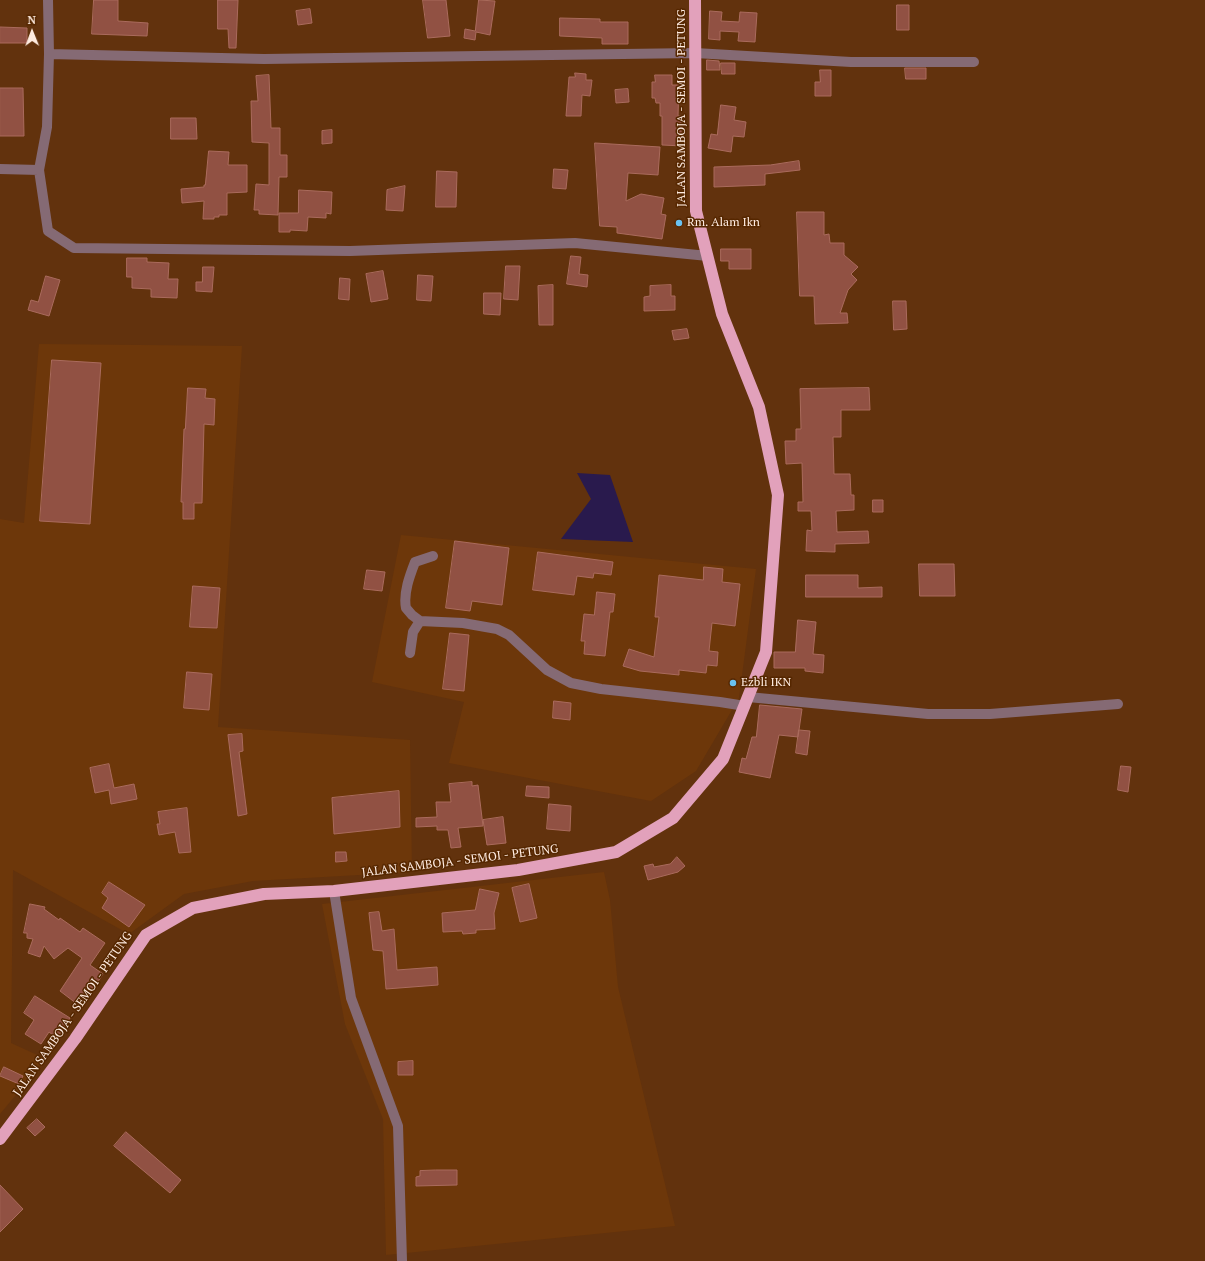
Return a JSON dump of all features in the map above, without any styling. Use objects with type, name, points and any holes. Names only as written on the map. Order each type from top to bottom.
[{"type":"highway","name":"JALAN SAMBOJA - SEMOI - PETUNG","points":[[0,1139],[75,1039],[146,935],[192,908],[264,894],[334,891],[518,870],[616,852],[673,818],[724,759],[766,652],[778,495],[759,407],[722,314],[696,210],[694,53],[695,0]]},
{"type":"street","points":[[48,0],[49,54],[47,127],[39,170],[48,231],[74,248],[350,251],[575,243],[708,256]]},
{"type":"street","points":[[49,54],[264,59],[694,53],[851,62],[974,62]]},
{"type":"street","points":[[0,170],[39,170]]},
{"type":"street","points":[[433,556],[415,562],[408,582],[405,602],[406,608],[412,615],[420,621],[463,623],[496,629],[509,635],[547,670],[571,683],[601,689],[720,702],[746,702],[928,714],[990,714],[1118,704]]},
{"type":"street","points":[[410,654],[413,632],[420,621]]},
{"type":"street","points":[[334,891],[351,998],[398,1126],[402,1261]]},
{"type":"shaded area","points":[[39,344],[242,346],[218,727],[410,740],[412,872],[253,881],[184,894],[129,934],[13,870],[11,1043],[46,1059],[0,1114],[0,519],[24,523]]},
{"type":"shaded area","points":[[577,473],[610,475],[633,542],[561,539],[591,499]]},
{"type":"shaded area","points":[[401,535],[756,569],[739,698],[696,771],[651,801],[449,763],[464,702],[372,682]]},
{"type":"shaded area","points":[[604,872],[610,900],[618,987],[675,1226],[386,1255],[383,1119],[345,1024],[322,904]]},
{"type":"building","points":[[94,0],[118,0],[118,21],[148,23],[147,36],[92,34]]},
{"type":"building","points":[[218,0],[238,0],[236,48],[229,48],[228,29],[218,29]]},
{"type":"building","points":[[423,0],[446,0],[450,36],[428,38]]},
{"type":"building","points":[[479,0],[495,1],[490,35],[476,32],[475,40],[464,38],[465,29],[475,31]]},
{"type":"building","points":[[897,5],[909,5],[909,30],[897,30]]},
{"type":"building","points":[[310,9],[312,23],[298,25],[296,11]]},
{"type":"building","points":[[710,11],[722,12],[721,21],[739,22],[740,12],[757,13],[755,42],[738,41],[739,32],[720,31],[720,40],[709,39]]},
{"type":"building","points":[[560,18],[600,19],[600,22],[628,22],[628,44],[602,44],[602,38],[560,36]]},
{"type":"building","points":[[0,27],[27,28],[27,43],[0,43]]},
{"type":"building","points":[[707,60],[719,61],[720,70],[707,70]]},
{"type":"building","points":[[721,63],[735,63],[735,74],[722,74]]},
{"type":"building","points":[[905,68],[926,68],[926,79],[906,79]]},
{"type":"building","points":[[820,70],[831,70],[831,96],[815,96],[815,82],[820,82]]},
{"type":"building","points":[[575,73],[586,74],[586,80],[592,80],[590,96],[582,95],[581,116],[566,116],[569,77],[575,77]]},
{"type":"building","points":[[269,75],[271,128],[280,128],[280,155],[287,155],[287,177],[279,177],[278,215],[259,214],[259,210],[254,210],[256,184],[269,185],[269,143],[252,142],[251,101],[258,101],[256,76]]},
{"type":"building","points":[[655,75],[672,75],[672,85],[679,85],[678,116],[681,116],[681,136],[684,136],[683,146],[662,145],[662,116],[660,116],[660,103],[656,103],[655,98],[652,98],[652,82],[655,82]]},
{"type":"building","points":[[0,88],[23,88],[24,136],[0,136]]},
{"type":"building","points":[[628,89],[629,102],[616,103],[615,90]]},
{"type":"building","points":[[721,105],[736,107],[734,120],[746,122],[744,137],[733,136],[731,152],[708,148],[711,134],[717,135]]},
{"type":"building","points":[[171,118],[196,118],[197,139],[171,139]]},
{"type":"building","points":[[332,130],[332,143],[322,144],[322,131]]},
{"type":"building","points":[[595,143],[660,147],[658,175],[628,173],[626,201],[641,194],[664,198],[661,214],[666,215],[662,239],[617,233],[617,227],[600,226]]},
{"type":"building","points":[[209,151],[229,152],[228,165],[247,165],[247,192],[227,193],[227,215],[219,215],[219,217],[214,217],[214,219],[203,219],[204,201],[182,203],[181,189],[204,187]]},
{"type":"building","points":[[799,161],[800,170],[765,174],[765,185],[714,187],[714,167],[770,165]]},
{"type":"building","points":[[554,169],[568,170],[566,189],[553,188]]},
{"type":"building","points":[[437,171],[457,172],[456,207],[436,207]]},
{"type":"building","points":[[405,186],[403,211],[386,210],[387,190]]},
{"type":"building","points":[[299,190],[332,192],[331,214],[326,213],[326,218],[308,217],[307,231],[290,230],[290,232],[279,232],[279,213],[298,213]]},
{"type":"building","points":[[797,212],[824,212],[824,235],[829,234],[830,243],[844,243],[844,255],[858,267],[851,274],[857,280],[848,290],[840,313],[847,313],[848,323],[815,324],[814,296],[800,296]]},
{"type":"building","points":[[721,249],[751,249],[751,269],[729,269],[729,261],[721,261]]},
{"type":"building","points":[[571,256],[581,257],[579,274],[588,275],[587,287],[567,284]]},
{"type":"building","points":[[127,258],[147,258],[147,262],[169,263],[168,279],[178,279],[177,298],[151,297],[151,289],[132,288],[132,277],[127,277]]},
{"type":"building","points":[[506,266],[520,266],[518,300],[504,299]]},
{"type":"building","points":[[203,267],[214,267],[212,292],[196,291],[196,282],[202,282]]},
{"type":"building","points":[[383,271],[388,299],[371,302],[366,274]]},
{"type":"building","points":[[418,275],[433,276],[431,301],[417,300]]},
{"type":"building","points":[[46,276],[60,280],[49,316],[28,310],[31,300],[38,302]]},
{"type":"building","points":[[340,278],[350,279],[349,300],[339,299]]},
{"type":"building","points":[[553,285],[553,325],[539,325],[538,286]]},
{"type":"building","points":[[671,285],[671,296],[675,296],[675,310],[644,311],[644,297],[650,296],[650,286]]},
{"type":"building","points":[[484,293],[501,293],[500,315],[484,314]]},
{"type":"building","points":[[893,301],[906,301],[907,329],[894,330]]},
{"type":"building","points":[[687,329],[689,338],[674,340],[672,331]]},
{"type":"building","points":[[52,360],[101,363],[90,524],[40,521]]},
{"type":"building","points":[[188,388],[206,389],[205,398],[215,399],[214,425],[204,424],[202,503],[194,503],[194,519],[183,519],[183,502],[181,502],[184,429]]},
{"type":"building","points":[[869,388],[870,410],[841,410],[841,437],[833,437],[834,474],[850,474],[851,495],[854,495],[854,510],[836,511],[837,532],[868,531],[869,543],[835,544],[835,552],[806,551],[807,530],[812,531],[811,511],[798,511],[798,502],[803,502],[802,463],[786,464],[785,441],[796,441],[796,429],[801,429],[800,389]]},
{"type":"building","points":[[873,500],[883,500],[883,512],[873,512]]},
{"type":"building","points":[[455,541],[509,548],[502,605],[472,601],[470,611],[446,608]]},
{"type":"building","points":[[538,552],[613,562],[611,575],[594,573],[593,578],[577,576],[574,595],[533,590]]},
{"type":"building","points":[[919,564],[954,564],[955,596],[920,596]]},
{"type":"building","points":[[704,567],[723,569],[722,582],[740,584],[735,626],[712,623],[709,651],[718,652],[717,666],[707,665],[706,673],[679,670],[679,675],[640,671],[623,666],[629,649],[654,657],[659,617],[655,617],[659,575],[703,580]]},
{"type":"building","points":[[367,570],[385,572],[382,591],[364,589]]},
{"type":"building","points":[[806,575],[858,575],[858,588],[882,587],[882,597],[806,597]]},
{"type":"building","points":[[193,586],[220,588],[217,628],[190,627]]},
{"type":"building","points":[[597,592],[615,594],[613,612],[610,612],[605,656],[584,654],[585,641],[581,641],[584,614],[594,615]]},
{"type":"building","points":[[798,620],[816,622],[813,654],[824,655],[823,673],[805,671],[805,668],[774,668],[774,652],[795,652]]},
{"type":"building","points":[[450,633],[469,635],[464,691],[443,689]]},
{"type":"building","points":[[187,672],[212,674],[209,710],[184,708]]},
{"type":"building","points":[[554,701],[571,703],[570,720],[553,718]]},
{"type":"building","points":[[760,705],[802,709],[798,737],[779,735],[770,778],[739,772],[742,758],[746,759],[752,737],[756,737]]},
{"type":"building","points":[[799,730],[810,731],[807,755],[796,753]]},
{"type":"building","points":[[242,734],[243,751],[239,752],[247,814],[238,816],[228,735]]},
{"type":"building","points":[[109,764],[114,788],[134,784],[137,799],[111,804],[109,790],[95,793],[90,768]]},
{"type":"building","points":[[1121,766],[1131,767],[1128,792],[1118,790]]},
{"type":"building","points":[[472,782],[472,786],[478,785],[483,826],[458,828],[461,847],[451,848],[448,830],[437,830],[437,826],[416,827],[416,818],[437,817],[436,802],[451,802],[449,784]]},
{"type":"building","points":[[527,786],[549,787],[549,798],[526,796]]},
{"type":"building","points":[[399,791],[400,827],[334,834],[332,798]]},
{"type":"building","points":[[549,804],[571,806],[570,831],[547,829]]},
{"type":"building","points":[[187,808],[191,852],[179,853],[175,832],[159,835],[157,824],[160,824],[158,812]]},
{"type":"building","points":[[503,817],[506,843],[487,845],[483,820]]},
{"type":"building","points":[[336,852],[346,852],[347,861],[336,862]]},
{"type":"building","points":[[677,857],[685,866],[678,872],[648,880],[644,866],[653,864],[654,867],[670,864]]},
{"type":"building","points":[[109,882],[145,905],[129,927],[102,908],[108,898],[102,893]]},
{"type":"building","points":[[529,884],[537,918],[520,922],[512,888]]},
{"type":"building","points":[[480,889],[499,893],[494,913],[495,929],[476,930],[476,933],[463,934],[462,931],[443,932],[442,913],[475,910]]},
{"type":"building","points":[[30,904],[45,907],[44,909],[59,920],[60,918],[80,932],[83,928],[105,943],[90,965],[103,974],[81,1007],[60,991],[82,958],[68,948],[54,959],[44,946],[40,957],[28,953],[33,939],[27,938],[27,933],[24,933]]},
{"type":"building","points":[[379,912],[382,931],[394,929],[397,970],[437,967],[438,985],[386,989],[383,951],[373,950],[369,913]]},
{"type":"building","points":[[35,996],[70,1018],[57,1038],[49,1032],[41,1044],[25,1034],[34,1020],[24,1013]]},
{"type":"building","points":[[413,1061],[413,1075],[398,1075],[398,1062]]},
{"type":"building","points":[[4,1067],[23,1076],[19,1084],[0,1076]]},
{"type":"building","points":[[37,1119],[45,1127],[35,1136],[27,1128]]},
{"type":"building","points":[[126,1132],[181,1180],[170,1193],[114,1146]]},
{"type":"building","points":[[457,1170],[457,1185],[416,1186],[416,1177],[420,1176],[420,1171]]},
{"type":"building","points":[[0,1185],[23,1209],[0,1232]]},
{"type":"place","name":"Rm. Alam Ikn","points":[[679,223]]},
{"type":"place","name":"Ezbli IKN","points":[[733,683]]}]
